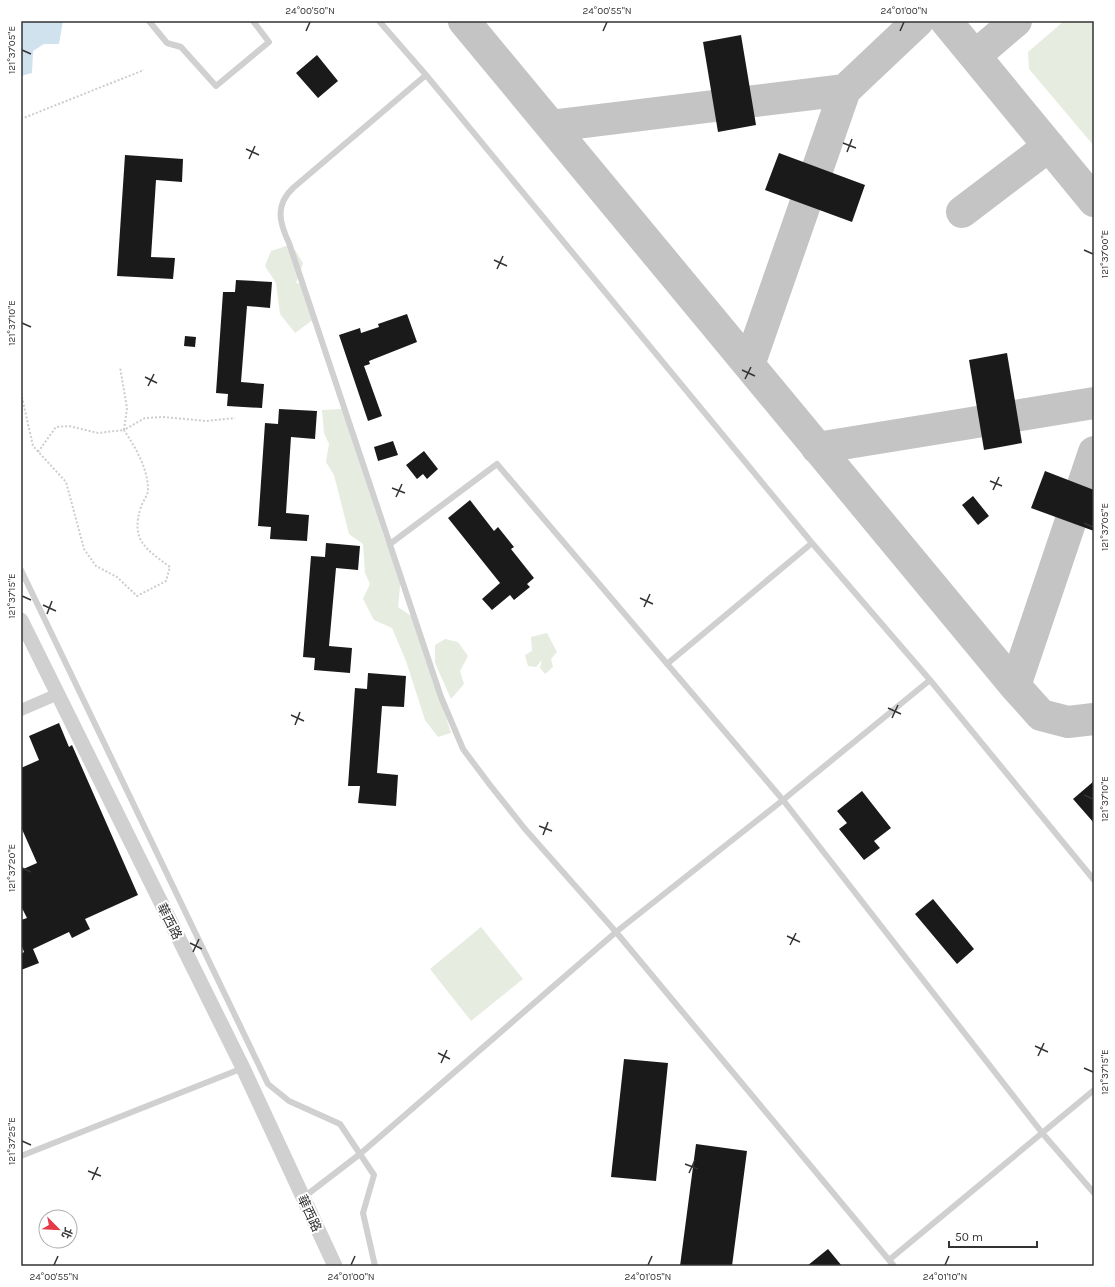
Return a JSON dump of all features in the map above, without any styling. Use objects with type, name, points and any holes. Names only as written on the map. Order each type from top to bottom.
[{"type":"street","name":"華西路","points":[[21,620],[243,1068],[302,1198],[335,1266]]},
{"type":"street","points":[[21,710],[58,694]]},
{"type":"lane","points":[[149,21],[167,43],[182,47],[216,86],[269,42],[253,21]]},
{"type":"lane","points":[[379,21],[426,75],[812,543],[930,680],[1094,880]]},
{"type":"lane","points":[[426,75],[293,188],[285,196],[280,214],[282,227],[441,697],[462,749],[526,829],[616,932],[894,1266]]},
{"type":"lane","points":[[390,544],[498,464],[783,800],[1043,1134],[1094,1193]]},
{"type":"lane","points":[[667,664],[812,543]]},
{"type":"lane","points":[[21,570],[268,1084],[289,1101],[340,1124],[374,1175],[363,1213],[375,1266]]},
{"type":"lane","points":[[302,1198],[360,1154],[616,932],[783,800],[930,680]]},
{"type":"lane","points":[[21,1156],[243,1068]]},
{"type":"lane","points":[[889,1260],[1043,1134],[1094,1090]]},
{"type":"path","points":[[21,119],[144,70]]},
{"type":"path","points":[[21,393],[33,446],[66,482],[84,549],[96,566],[117,576],[137,596],[166,581],[170,567],[147,550],[138,535],[141,508],[148,491],[145,471],[134,446],[124,430],[127,408],[120,367]]},
{"type":"path","points":[[38,452],[56,427],[70,426],[98,433],[124,430],[145,418],[163,417],[206,421],[235,418]]},
{"type":"shaded area","points":[[1064,21],[1094,21],[1094,146],[1029,69],[1028,52]]},
{"type":"shaded area","points":[[286,246],[295,250],[303,263],[296,283],[301,284],[314,319],[295,333],[280,314],[276,283],[265,266],[271,251]]},
{"type":"shaded area","points":[[342,409],[385,540],[401,577],[398,607],[414,618],[451,733],[438,737],[425,720],[406,661],[392,628],[374,620],[363,599],[370,584],[365,573],[363,544],[349,534],[334,475],[326,462],[329,444],[324,433],[322,410]]},
{"type":"shaded area","points":[[547,633],[557,652],[551,659],[553,667],[545,674],[540,668],[542,660],[536,667],[528,666],[525,655],[532,651],[531,637]]},
{"type":"shaded area","points":[[445,639],[458,642],[468,656],[460,671],[464,684],[451,699],[435,663],[435,645]]},
{"type":"shaded area","points":[[481,927],[523,979],[471,1021],[430,969]]},
{"type":"water","points":[[21,21],[63,21],[59,44],[44,44],[33,51],[32,73],[21,76]]},
{"type":"building","points":[[741,35],[756,125],[718,132],[703,42]]},
{"type":"building","points":[[317,55],[338,81],[318,98],[296,73]]},
{"type":"building","points":[[779,153],[865,185],[852,222],[765,190]]},
{"type":"building","points":[[125,155],[183,159],[182,182],[156,180],[151,257],[175,258],[173,279],[117,276]]},
{"type":"building","points":[[236,280],[272,282],[270,308],[247,306],[241,382],[264,384],[262,408],[227,406],[228,394],[216,393],[223,292],[235,292]]},
{"type":"building","points":[[407,314],[417,342],[369,361],[370,364],[364,366],[382,416],[368,421],[339,335],[360,328],[361,333],[379,327],[378,324]]},
{"type":"building","points":[[185,336],[196,337],[195,347],[184,346]]},
{"type":"building","points":[[1007,353],[1022,443],[984,450],[969,360]]},
{"type":"building","points":[[279,409],[317,411],[315,439],[291,437],[286,513],[309,515],[307,541],[270,539],[271,527],[258,526],[265,423],[278,424]]},
{"type":"building","points":[[393,441],[398,455],[378,461],[374,447]]},
{"type":"building","points":[[424,451],[438,469],[427,479],[423,474],[417,479],[406,465]]},
{"type":"building","points":[[1045,471],[1094,490],[1094,531],[1031,508]]},
{"type":"building","points":[[973,496],[989,516],[978,525],[962,505]]},
{"type":"building","points":[[470,500],[494,531],[498,527],[514,547],[511,549],[534,578],[527,584],[530,587],[514,600],[510,595],[492,610],[482,599],[500,583],[448,518]]},
{"type":"building","points":[[326,543],[360,546],[358,570],[336,568],[329,646],[352,648],[350,673],[314,670],[315,658],[303,657],[311,556],[325,557]]},
{"type":"building","points":[[368,673],[406,676],[404,707],[382,706],[377,773],[398,775],[396,806],[358,803],[360,786],[348,786],[355,688],[367,689]]},
{"type":"building","points":[[59,723],[69,747],[72,745],[138,895],[85,919],[90,929],[72,938],[69,932],[33,949],[39,963],[21,970],[21,954],[24,952],[21,944],[21,920],[27,918],[21,906],[21,870],[37,863],[21,827],[21,768],[39,760],[29,736]]},
{"type":"building","points":[[1094,781],[1094,823],[1073,799]]},
{"type":"building","points":[[862,791],[891,828],[874,841],[880,848],[864,860],[839,829],[847,823],[837,811]]},
{"type":"building","points":[[933,899],[974,949],[957,964],[915,914]]},
{"type":"building","points":[[624,1059],[668,1063],[656,1181],[611,1177]]},
{"type":"building","points":[[696,1144],[747,1151],[732,1266],[680,1266]]},
{"type":"building","points":[[828,1249],[842,1266],[807,1266]]},
{"type":"taxiway","points":[[464,21],[1015,686],[1041,715],[1068,722],[1094,719]]},
{"type":"taxiway","points":[[845,90],[918,21]]},
{"type":"taxiway","points":[[946,21],[1094,201]]},
{"type":"taxiway","points":[[975,56],[1016,21]]},
{"type":"taxiway","points":[[551,126],[845,90],[749,365]]},
{"type":"taxiway","points":[[962,212],[1049,146]]},
{"type":"taxiway","points":[[817,448],[1094,403]]},
{"type":"taxiway","points":[[1015,686],[1094,452]]}]
